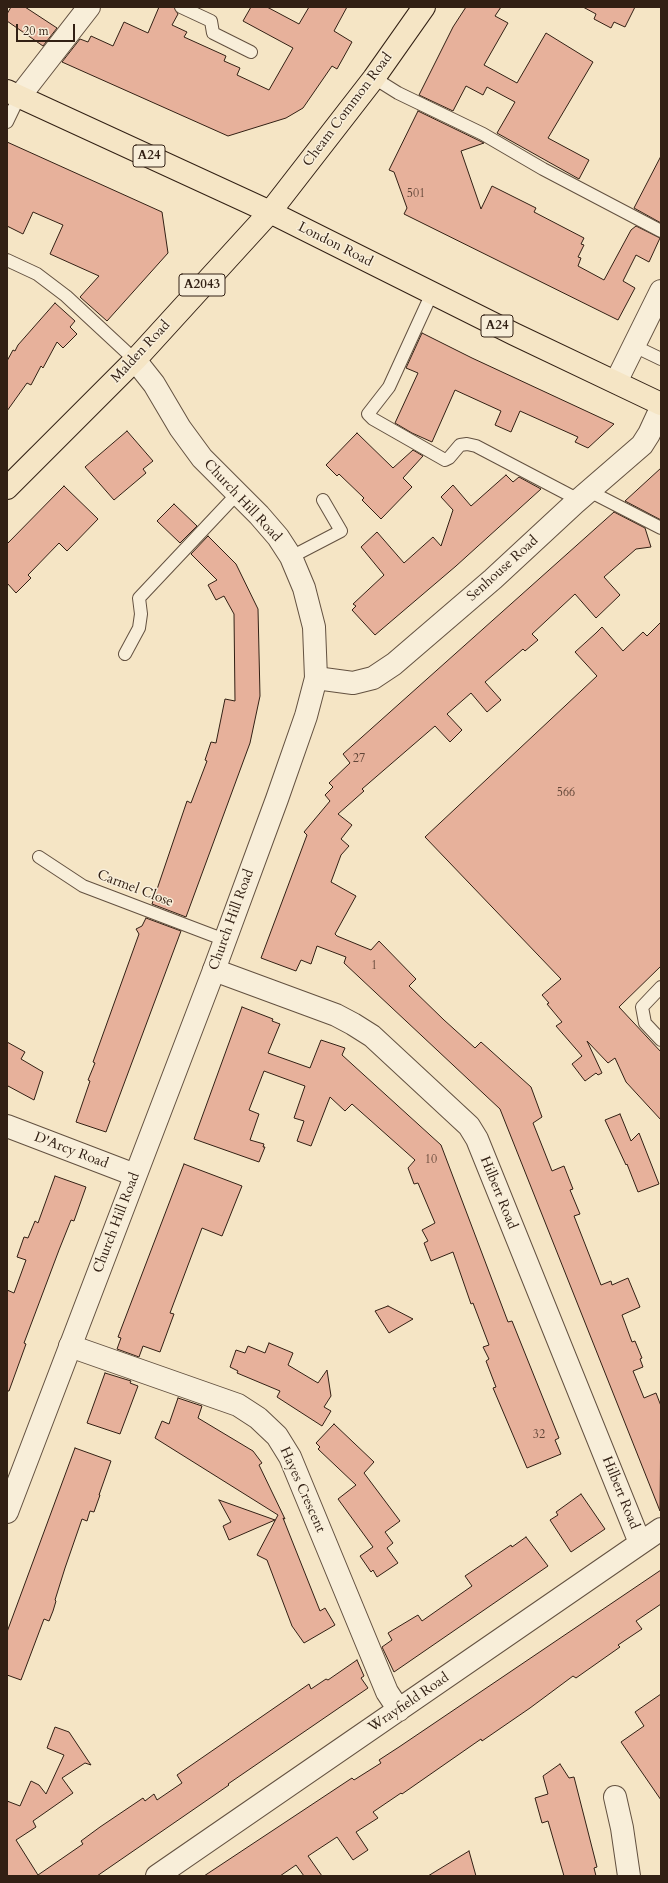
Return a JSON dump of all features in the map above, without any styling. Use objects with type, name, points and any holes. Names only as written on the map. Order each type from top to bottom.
[{"type":"main road","name":"Cheam Common Road","points":[[270,212],[374,78],[424,7]]},
{"type":"main road","name":"London Road","points":[[13,94],[270,212],[514,334],[661,404]]},
{"type":"main road","name":"Malden Road","points":[[7,488],[135,360],[270,212]]},
{"type":"street","points":[[13,94],[89,7]]},
{"type":"street","points":[[616,382],[661,291]]},
{"type":"street","name":"Church Hill Road","points":[[7,1512],[214,970],[297,744],[316,678],[314,628],[304,588],[291,557],[278,537],[264,520],[202,458],[180,428],[154,384],[135,360]]},
{"type":"street","name":"Senhouse Road","points":[[316,678],[353,683],[373,678],[394,664],[493,579],[642,445],[649,434],[661,408]]},
{"type":"street","name":"Hilbert Road","points":[[214,970],[336,1015],[353,1024],[372,1036],[469,1126],[477,1139],[640,1543]]},
{"type":"street","name":"D'Arcy Road","points":[[7,1126],[135,1176]]},
{"type":"street","name":"Hayes Crescent","points":[[70,1346],[238,1405],[258,1418],[278,1436],[290,1456],[387,1692],[399,1710]]},
{"type":"street","name":"Wrayfield Road","points":[[157,1876],[661,1529]]},
{"type":"street","points":[[615,1797],[622,1828],[628,1876]]},
{"type":"lane","points":[[181,7],[211,21],[213,33],[250,52]]},
{"type":"lane","points":[[374,78],[398,94],[483,134],[543,169],[661,231]]},
{"type":"lane","points":[[7,122],[13,94]]},
{"type":"lane","points":[[7,260],[38,274],[66,296],[135,360]]},
{"type":"lane","points":[[432,293],[390,387],[368,414],[373,419],[445,460],[449,458],[460,445],[467,444],[476,446],[584,496],[661,528]]},
{"type":"lane","points":[[634,346],[661,359]]},
{"type":"lane","points":[[125,654],[139,628],[141,614],[139,598],[237,494]]},
{"type":"lane","points":[[291,557],[341,532],[323,500]]},
{"type":"lane","name":"Carmel Close","points":[[40,857],[83,886],[225,940]]},
{"type":"lane","points":[[661,987],[642,1006],[644,1023],[661,1040]]},
{"type":"building","points":[[11,7],[25,7],[57,28],[43,46],[7,21],[7,14]]},
{"type":"building","points":[[159,7],[174,7],[178,14],[172,25],[187,32],[184,37],[226,56],[224,61],[240,68],[237,75],[269,90],[293,48],[243,21],[251,7],[267,7],[299,24],[309,7],[347,7],[334,31],[352,42],[337,69],[332,66],[303,108],[286,118],[228,136],[62,62],[80,39],[88,42],[91,36],[113,46],[124,22],[148,33]]},
{"type":"building","points":[[466,7],[501,7],[495,16],[508,23],[484,65],[517,83],[546,33],[593,62],[548,138],[589,160],[579,179],[497,133],[515,102],[487,87],[483,95],[466,86],[453,111],[419,95],[453,27]]},
{"type":"building","points":[[583,7],[635,7],[625,27],[614,22],[611,28],[594,19],[596,14]]},
{"type":"building","points":[[418,111],[484,143],[461,151],[481,209],[492,186],[536,208],[534,212],[584,238],[581,244],[584,245],[578,257],[581,258],[578,266],[604,280],[631,230],[636,226],[660,238],[649,262],[636,255],[623,281],[635,288],[618,320],[404,214],[407,208],[394,172],[389,170]]},
{"type":"building","points":[[7,142],[162,212],[168,253],[107,321],[80,297],[99,276],[50,254],[63,225],[33,212],[23,234],[7,226]]},
{"type":"building","points":[[661,156],[661,223],[634,208]]},
{"type":"building","points":[[55,303],[75,321],[70,327],[77,334],[63,348],[57,342],[43,368],[41,366],[31,385],[27,383],[7,411],[7,361],[13,350],[15,351],[18,345]]},
{"type":"building","points":[[422,333],[614,424],[588,448],[575,442],[578,437],[520,411],[511,432],[495,425],[501,411],[455,390],[432,442],[412,433],[395,423],[418,373],[406,368]]},
{"type":"building","points":[[127,431],[153,461],[143,469],[146,473],[114,500],[85,467]]},
{"type":"building","points":[[357,433],[393,468],[413,450],[423,456],[403,478],[412,487],[381,519],[362,500],[364,498],[339,474],[337,476],[326,465]]},
{"type":"building","points":[[661,468],[661,520],[625,501]]},
{"type":"building","points":[[506,475],[513,482],[519,477],[541,489],[456,566],[375,635],[352,610],[356,606],[353,604],[384,575],[361,547],[377,532],[404,563],[433,537],[441,546],[453,510],[441,497],[453,485],[471,506]]},
{"type":"building","points":[[64,486],[98,519],[67,551],[59,543],[28,575],[31,578],[16,593],[7,583],[7,544]]},
{"type":"building","points":[[174,504],[197,526],[180,543],[157,521]]},
{"type":"building","points":[[614,512],[645,528],[651,547],[636,549],[604,577],[620,595],[596,618],[575,594],[532,634],[538,640],[525,651],[523,649],[485,682],[501,700],[487,712],[471,693],[447,714],[462,730],[450,742],[435,726],[362,789],[364,791],[338,814],[352,825],[341,839],[349,846],[341,855],[331,882],[356,896],[335,934],[371,950],[379,941],[416,979],[409,986],[444,1020],[475,1048],[481,1042],[531,1087],[542,1117],[533,1123],[552,1171],[564,1166],[573,1189],[570,1190],[580,1214],[574,1216],[601,1285],[611,1281],[612,1285],[628,1278],[640,1307],[622,1315],[632,1342],[635,1341],[642,1358],[640,1359],[643,1367],[633,1371],[644,1398],[656,1393],[661,1406],[660,1511],[500,1109],[344,963],[346,957],[317,946],[311,964],[301,960],[296,971],[261,958],[307,835],[304,832],[330,801],[325,795],[333,787],[329,783],[350,763],[343,754]]},
{"type":"building","points":[[208,536],[236,564],[258,609],[260,696],[250,743],[186,917],[152,904],[187,801],[191,803],[207,761],[205,760],[211,742],[216,743],[225,699],[235,701],[234,614],[224,596],[216,600],[208,585],[217,580],[191,554]]},
{"type":"building","points":[[661,622],[661,966],[619,1007],[661,1052],[661,1120],[626,1082],[615,1058],[608,1063],[587,1041],[602,1073],[598,1075],[596,1073],[585,1081],[572,1064],[582,1056],[556,1026],[562,1022],[547,1004],[549,1003],[542,995],[561,979],[425,837],[597,676],[575,652],[602,627],[623,651],[643,632],[647,636]]},
{"type":"building","points":[[146,918],[181,931],[106,1132],[76,1122],[90,1081],[88,1080],[95,1063],[93,1062],[139,934],[136,929],[142,926]]},
{"type":"building","points":[[242,1007],[273,1019],[272,1021],[280,1024],[268,1053],[310,1068],[321,1040],[345,1048],[342,1055],[441,1145],[508,1322],[512,1321],[559,1438],[555,1440],[561,1454],[527,1468],[493,1388],[496,1387],[486,1361],[489,1359],[483,1347],[489,1345],[473,1303],[471,1304],[453,1252],[431,1261],[424,1243],[428,1241],[422,1230],[435,1223],[418,1183],[414,1184],[408,1168],[415,1160],[352,1104],[345,1111],[330,1097],[311,1146],[297,1141],[304,1121],[294,1118],[305,1086],[264,1071],[249,1110],[259,1114],[250,1140],[264,1144],[263,1147],[265,1147],[259,1162],[194,1139]]},
{"type":"building","points":[[7,1042],[25,1052],[21,1059],[43,1072],[34,1100],[8,1086],[7,1088]]},
{"type":"building","points":[[620,1114],[631,1141],[639,1133],[659,1184],[638,1192],[627,1164],[626,1165],[605,1120]]},
{"type":"building","points":[[184,1164],[242,1186],[222,1236],[202,1228],[170,1313],[174,1314],[160,1352],[143,1346],[139,1357],[117,1349],[121,1338],[118,1337]]},
{"type":"building","points":[[55,1176],[86,1187],[74,1221],[71,1220],[59,1250],[24,1343],[26,1344],[9,1391],[7,1391],[7,1290],[14,1293],[26,1260],[17,1257],[24,1237],[28,1238],[35,1221],[38,1223]]},
{"type":"building","points":[[388,1306],[413,1319],[389,1333],[375,1311]]},
{"type":"building","points":[[269,1343],[293,1353],[288,1365],[318,1383],[327,1370],[331,1396],[324,1407],[331,1411],[322,1426],[277,1397],[280,1391],[237,1373],[238,1371],[230,1367],[236,1350],[245,1353],[248,1346],[265,1353]]},
{"type":"building","points":[[105,1373],[131,1381],[130,1383],[138,1386],[120,1434],[87,1423]]},
{"type":"building","points":[[178,1398],[202,1406],[198,1418],[253,1451],[262,1463],[259,1465],[285,1519],[283,1518],[320,1611],[325,1608],[335,1625],[304,1643],[292,1626],[267,1560],[257,1555],[278,1515],[155,1438],[162,1421],[169,1424]]},
{"type":"building","points":[[334,1424],[374,1462],[364,1473],[400,1521],[385,1532],[393,1543],[387,1548],[398,1563],[377,1577],[373,1570],[371,1572],[360,1556],[373,1547],[338,1499],[356,1485],[318,1449],[320,1447],[316,1443]]},
{"type":"building","points":[[75,1448],[111,1461],[94,1512],[90,1511],[87,1521],[82,1519],[65,1568],[53,1611],[49,1621],[44,1619],[21,1680],[7,1675],[7,1632]]},
{"type":"building","points":[[581,1494],[605,1529],[571,1552],[550,1520],[558,1515],[556,1512]]},
{"type":"building","points":[[219,1500],[275,1520],[229,1540],[223,1526],[231,1522]]},
{"type":"building","points":[[526,1537],[548,1566],[394,1672],[382,1647],[392,1640],[388,1633],[418,1615],[422,1621],[472,1586],[465,1576],[511,1545],[512,1547]]},
{"type":"building","points":[[661,1570],[661,1604],[636,1621],[642,1629],[618,1645],[620,1647],[576,1678],[573,1676],[482,1741],[481,1739],[402,1794],[401,1793],[373,1812],[378,1818],[356,1832],[368,1850],[353,1860],[337,1837],[308,1856],[322,1876],[304,1876],[296,1865],[280,1876],[204,1876],[352,1778],[354,1780],[381,1763],[379,1760]]},
{"type":"building","points":[[357,1660],[364,1676],[361,1678],[368,1688],[97,1876],[7,1876],[7,1801],[20,1806],[31,1781],[39,1785],[46,1794],[64,1755],[47,1748],[55,1727],[69,1732],[91,1765],[85,1763],[62,1778],[73,1793],[33,1821],[36,1827],[16,1840],[38,1875],[83,1844],[81,1841],[100,1827],[143,1798],[145,1801],[154,1794],[157,1800],[182,1783],[177,1775],[309,1684],[311,1689],[326,1679],[328,1680]]},
{"type":"building","points":[[661,1694],[661,1800],[621,1742],[644,1726],[635,1712]]},
{"type":"building","points":[[560,1764],[569,1778],[574,1777],[597,1867],[594,1868],[596,1876],[564,1876],[548,1821],[542,1823],[535,1798],[548,1794],[543,1776]]},
{"type":"building","points":[[469,1851],[476,1876],[428,1876]]}]
